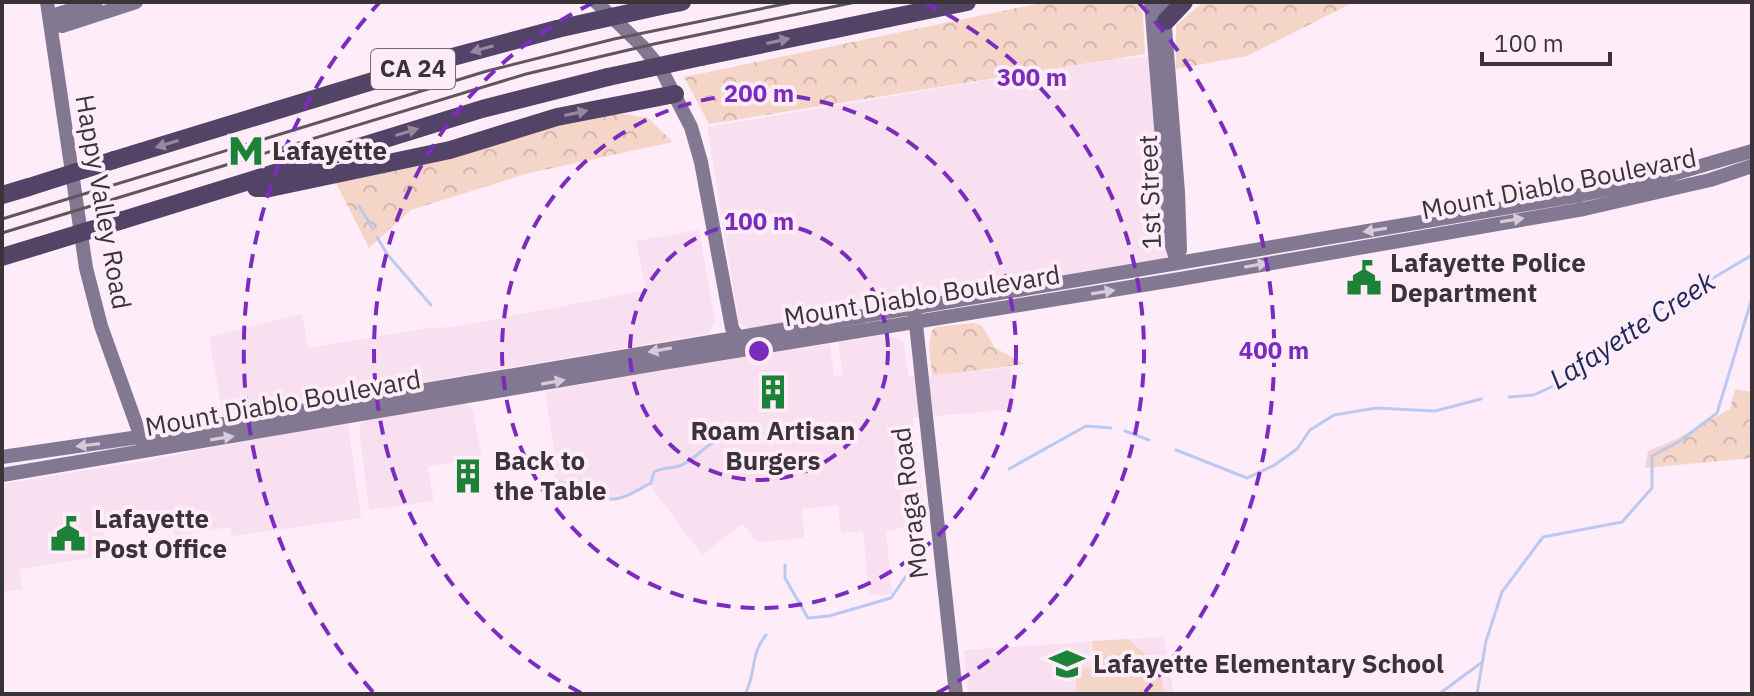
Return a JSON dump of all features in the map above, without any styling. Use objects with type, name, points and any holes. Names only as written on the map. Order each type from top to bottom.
[{"type":"highway","name":"CA 24","points":[[2,195],[454,57],[557,29],[682,2]]},
{"type":"highway","name":"CA 24","points":[[2,257],[465,115],[608,77],[967,2]]},
{"type":"highway","points":[[1166,21],[1174,9],[1184,2]]},
{"type":"highway","points":[[226,189],[270,188],[381,166],[450,150],[557,117],[675,94]]},
{"type":"main road","name":"Happy Valley Road","points":[[47,2],[54,18],[86,268],[101,326],[143,444]]},
{"type":"main road","points":[[91,3],[54,18],[62,26],[136,2]]},
{"type":"main road","points":[[596,2],[652,57],[691,127],[732,328],[741,343]]},
{"type":"main road","name":"1st Street","points":[[1151,2],[1172,246],[1177,262]]},
{"type":"main road","name":"1st Street","points":[[1163,2],[1181,246],[1177,262]]},
{"type":"main road","name":"Mount Diablo Boulevard","points":[[2,475],[143,444],[914,314],[1177,262],[1581,195],[1656,179],[1752,151]]},
{"type":"main road","points":[[1164,153],[1170,170],[1176,176]]},
{"type":"main road","name":"Mount Diablo Boulevard","points":[[914,314],[1180,279],[1584,209],[1662,192],[1752,166]]},
{"type":"main road","name":"Moraga Road","points":[[914,314],[956,694]]},
{"type":"main road","name":"Mount Diablo Boulevard","points":[[2,457],[143,444],[308,423],[393,394],[741,343]]},
{"type":"shaded area","points":[[1152,56],[1169,266],[751,330],[739,323],[707,127],[1110,60]]},
{"type":"shaded area","points":[[699,230],[715,321],[708,334],[223,416],[209,337],[302,314],[308,348],[428,328],[455,327],[646,290],[636,241]]},
{"type":"shaded area","points":[[886,335],[903,341],[909,376],[1011,367],[1015,409],[913,418],[926,524],[886,531],[892,594],[869,595],[863,531],[841,533],[838,505],[802,509],[804,538],[758,542],[742,524],[702,555],[649,484],[615,499],[588,495],[554,481],[556,462],[545,391],[830,344],[834,376],[843,376],[838,342]]},
{"type":"shaded area","points":[[465,403],[473,410],[482,458],[428,466],[434,501],[369,510],[359,430],[361,424],[365,420]]},
{"type":"shaded area","points":[[348,421],[361,518],[232,536],[230,527],[174,536],[172,525],[103,533],[105,556],[19,569],[22,589],[2,592],[2,484],[132,463]]},
{"type":"shaded area","name":"Lafayette Elementary School","points":[[1164,637],[1174,694],[968,694],[964,650]]},
{"type":"green space","points":[[1046,2],[1142,2],[1145,54],[709,124],[684,77]]},
{"type":"green space","points":[[1354,2],[1247,56],[1176,69],[1176,25],[1201,4]]},
{"type":"green space","points":[[617,113],[648,118],[673,142],[529,173],[411,210],[369,248],[335,181],[551,126]]},
{"type":"green space","points":[[974,323],[982,326],[995,348],[1025,364],[932,376],[929,347],[932,330]]},
{"type":"green space","points":[[1735,389],[1752,392],[1752,458],[1645,468],[1648,451],[1677,439],[1730,409]]},
{"type":"green space","points":[[1128,639],[1160,667],[1164,694],[1077,694],[1075,669],[1095,666],[1092,641]]},
{"type":"waterway","points":[[359,206],[373,229]]},
{"type":"waterway","points":[[377,237],[387,254],[431,305]]},
{"type":"waterway","name":"Lafayette Creek","points":[[1509,397],[1534,395],[1551,387],[1568,377],[1617,335],[1752,255]]},
{"type":"waterway","points":[[1477,694],[1486,641],[1502,592],[1543,537],[1622,522],[1652,488],[1652,456],[1680,441],[1717,413],[1752,298]]},
{"type":"waterway","name":"Lafayette Creek","points":[[1176,450],[1247,478],[1273,466],[1297,449],[1310,430],[1334,415],[1376,408],[1435,411],[1481,399]]},
{"type":"waterway","name":"Lafayette Creek","points":[[1009,469],[1086,426],[1111,428]]},
{"type":"waterway","name":"Lafayette Creek","points":[[1125,431],[1149,440]]},
{"type":"waterway","points":[[544,482],[561,483],[601,498],[621,498],[651,483],[654,472],[685,463],[717,441],[750,442]]},
{"type":"waterway","name":"Lafayette Creek","points":[[785,565],[785,578],[808,618],[829,616],[891,598],[913,566]]},
{"type":"waterway","name":"Lafayette Creek","points":[[745,694],[757,650],[766,635]]},
{"type":"waterway","points":[[1439,694],[1481,663]]},
{"type":"railway","points":[[2,219],[487,71],[614,39],[794,2]]},
{"type":"railway","points":[[2,233],[526,74],[856,2]]},
{"type":"place","name":"Lafayette","points":[[246,151]]},
{"type":"place","name":"Lafayette Police Department","points":[[1364,278]]},
{"type":"place","name":"Roam Artisan Burgers","points":[[773,392]]},
{"type":"place","name":"Back to the Table","points":[[468,476]]},
{"type":"place","name":"Lafayette Post Office","points":[[68,534]]},
{"type":"place","name":"Lafayette Elementary School","points":[[1067,664]]}]
